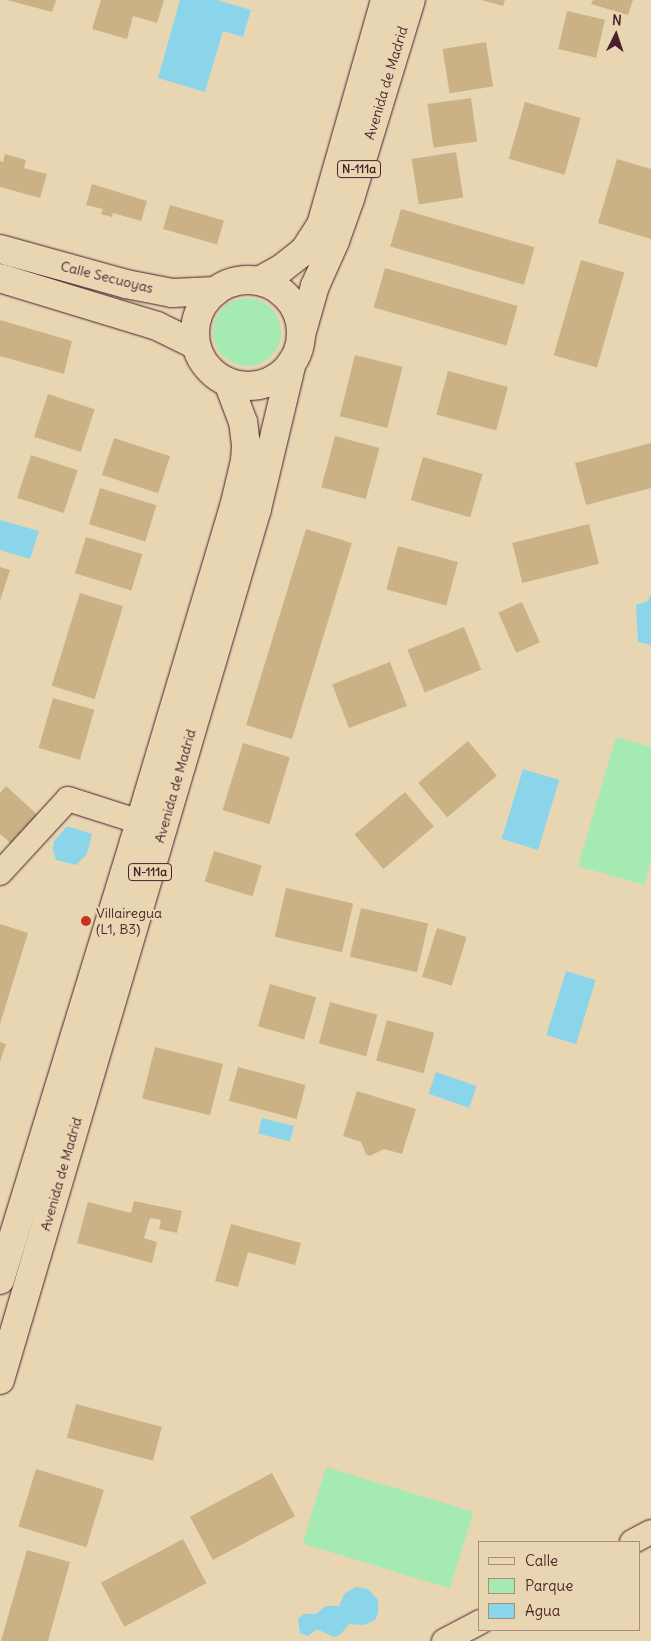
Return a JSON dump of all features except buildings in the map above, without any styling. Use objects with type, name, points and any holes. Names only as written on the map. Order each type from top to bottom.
[{"type":"main road","name":"Avenida de Madrid","points":[[258,281],[281,269],[304,251],[321,225],[385,0]]},
{"type":"main road","name":"Avenida de Madrid","points":[[301,335],[315,286],[338,234],[350,199],[411,0]]},
{"type":"main road","name":"Calle Secuoyas","points":[[0,249],[126,284],[172,293],[216,291]]},
{"type":"main road","points":[[0,278],[157,326],[196,345]]},
{"type":"main road","name":"N-111a","points":[[258,281],[243,280],[229,283],[205,301],[198,315],[194,330],[196,345],[202,361],[214,374],[228,382],[246,386],[264,384],[280,375],[292,362],[298,349],[301,335]]},
{"type":"main road","points":[[258,281],[272,286],[289,300],[299,320],[301,335]]},
{"type":"main road","name":"Avenida de Madrid","points":[[0,1380],[257,509],[292,362]]},
{"type":"main road","name":"Avenida de Madrid","points":[[0,1280],[234,507],[245,462],[244,422],[228,382]]},
{"type":"street","points":[[0,873],[68,799],[140,822]]},
{"type":"street","points":[[634,1541],[651,1532]]},
{"type":"street","points":[[444,1641],[478,1623]]},
{"type":"green space","points":[[240,298],[254,298],[266,303],[276,313],[281,325],[281,339],[276,351],[266,361],[254,366],[240,366],[228,361],[218,351],[213,339],[213,325],[218,313],[228,303]]},
{"type":"green space","points":[[616,737],[651,747],[651,859],[644,885],[578,866]]},
{"type":"green space","points":[[326,1467],[473,1512],[450,1589],[303,1544]]},
{"type":"water","points":[[180,0],[217,0],[251,10],[243,37],[223,31],[205,92],[158,78]]},
{"type":"water","points":[[0,520],[39,531],[30,559],[0,550]]},
{"type":"water","points":[[651,594],[651,645],[638,642],[636,605],[648,601]]},
{"type":"water","points":[[523,769],[559,780],[538,850],[502,839]]},
{"type":"water","points":[[67,826],[92,834],[87,854],[76,865],[56,860],[53,850],[54,841]]},
{"type":"water","points":[[566,971],[596,980],[576,1044],[546,1035]]},
{"type":"water","points":[[436,1072],[477,1086],[469,1108],[429,1094]]},
{"type":"water","points":[[262,1118],[294,1126],[290,1142],[258,1134]]},
{"type":"water","points":[[356,1587],[368,1589],[378,1600],[378,1613],[375,1620],[364,1625],[349,1624],[341,1634],[334,1637],[319,1630],[308,1636],[300,1633],[298,1619],[303,1614],[316,1614],[326,1606],[339,1606],[345,1593]]},
{"type":"place","name":"Villairegua (L1, B3)","points":[[86,921]]}]
